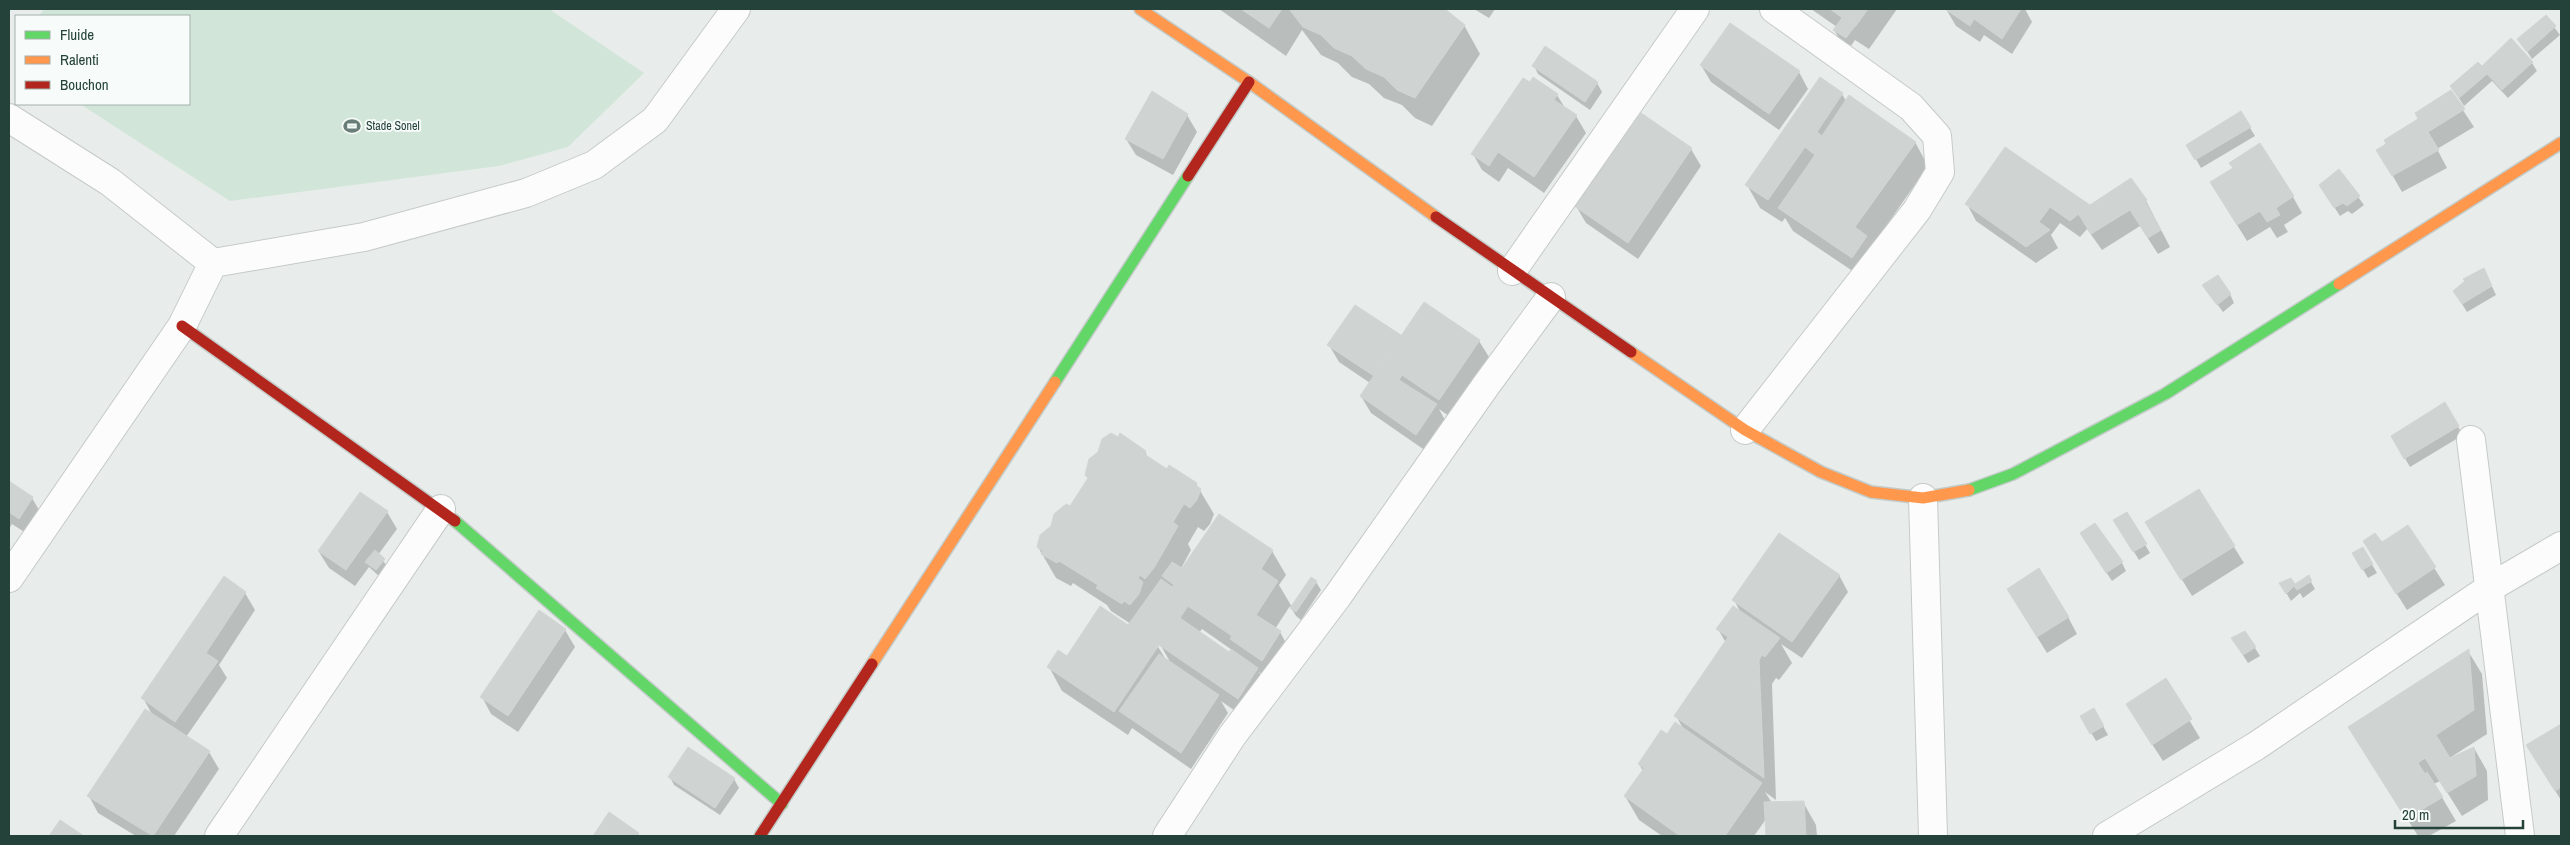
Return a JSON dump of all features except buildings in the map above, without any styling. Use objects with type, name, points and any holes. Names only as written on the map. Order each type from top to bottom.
[{"type":"main road","points":[[1140,9],[1249,82],[1512,271],[1745,430],[1821,472],[1872,492],[1924,498],[1975,489],[2013,474],[2164,394],[2561,143]]},
{"type":"main road","points":[[760,836],[1249,82]]},
{"type":"main road","points":[[182,326],[441,509],[782,804]]},
{"type":"street","points":[[9,118],[110,182],[213,263],[364,237],[526,193],[594,165],[655,120],[736,9]]},
{"type":"street","points":[[1512,271],[1695,9]]},
{"type":"street","points":[[1745,430],[1917,210],[1940,172],[1937,136],[1912,107],[1774,9]]},
{"type":"street","points":[[9,578],[182,326],[213,263]]},
{"type":"street","points":[[1167,836],[1232,736],[1337,597],[1487,384],[1551,297]]},
{"type":"street","points":[[2471,440],[2491,587],[2520,836]]},
{"type":"street","points":[[1924,498],[1933,836]]},
{"type":"street","points":[[219,836],[441,509]]},
{"type":"street","points":[[2107,836],[2256,746],[2491,587],[2561,546]]},
{"type":"green space","name":"Stade Sonel","points":[[44,9],[549,9],[644,73],[568,147],[499,166],[230,201],[82,105],[190,105],[190,15],[40,15]]},
{"type":"traffic: fast","points":[[1055,382],[1188,176]]},
{"type":"traffic: fast","points":[[1969,490],[2013,474],[2165,394],[2339,284]]},
{"type":"traffic: fast","points":[[455,521],[782,804]]},
{"type":"traffic: slow","points":[[1140,9],[1249,82],[1436,217]]},
{"type":"traffic: slow","points":[[2339,284],[2561,143]]},
{"type":"traffic: slow","points":[[1631,352],[1745,430],[1821,472],[1871,492],[1923,498],[1969,490]]},
{"type":"traffic: slow","points":[[872,664],[1055,382]]},
{"type":"traffic: jam","points":[[1188,176],[1249,82]]},
{"type":"traffic: jam","points":[[1436,217],[1631,352]]},
{"type":"traffic: jam","points":[[182,326],[455,521]]},
{"type":"traffic: jam","points":[[760,836],[872,664]]},
{"type":"place","name":"Stade Sonel","points":[[352,126]]}]
